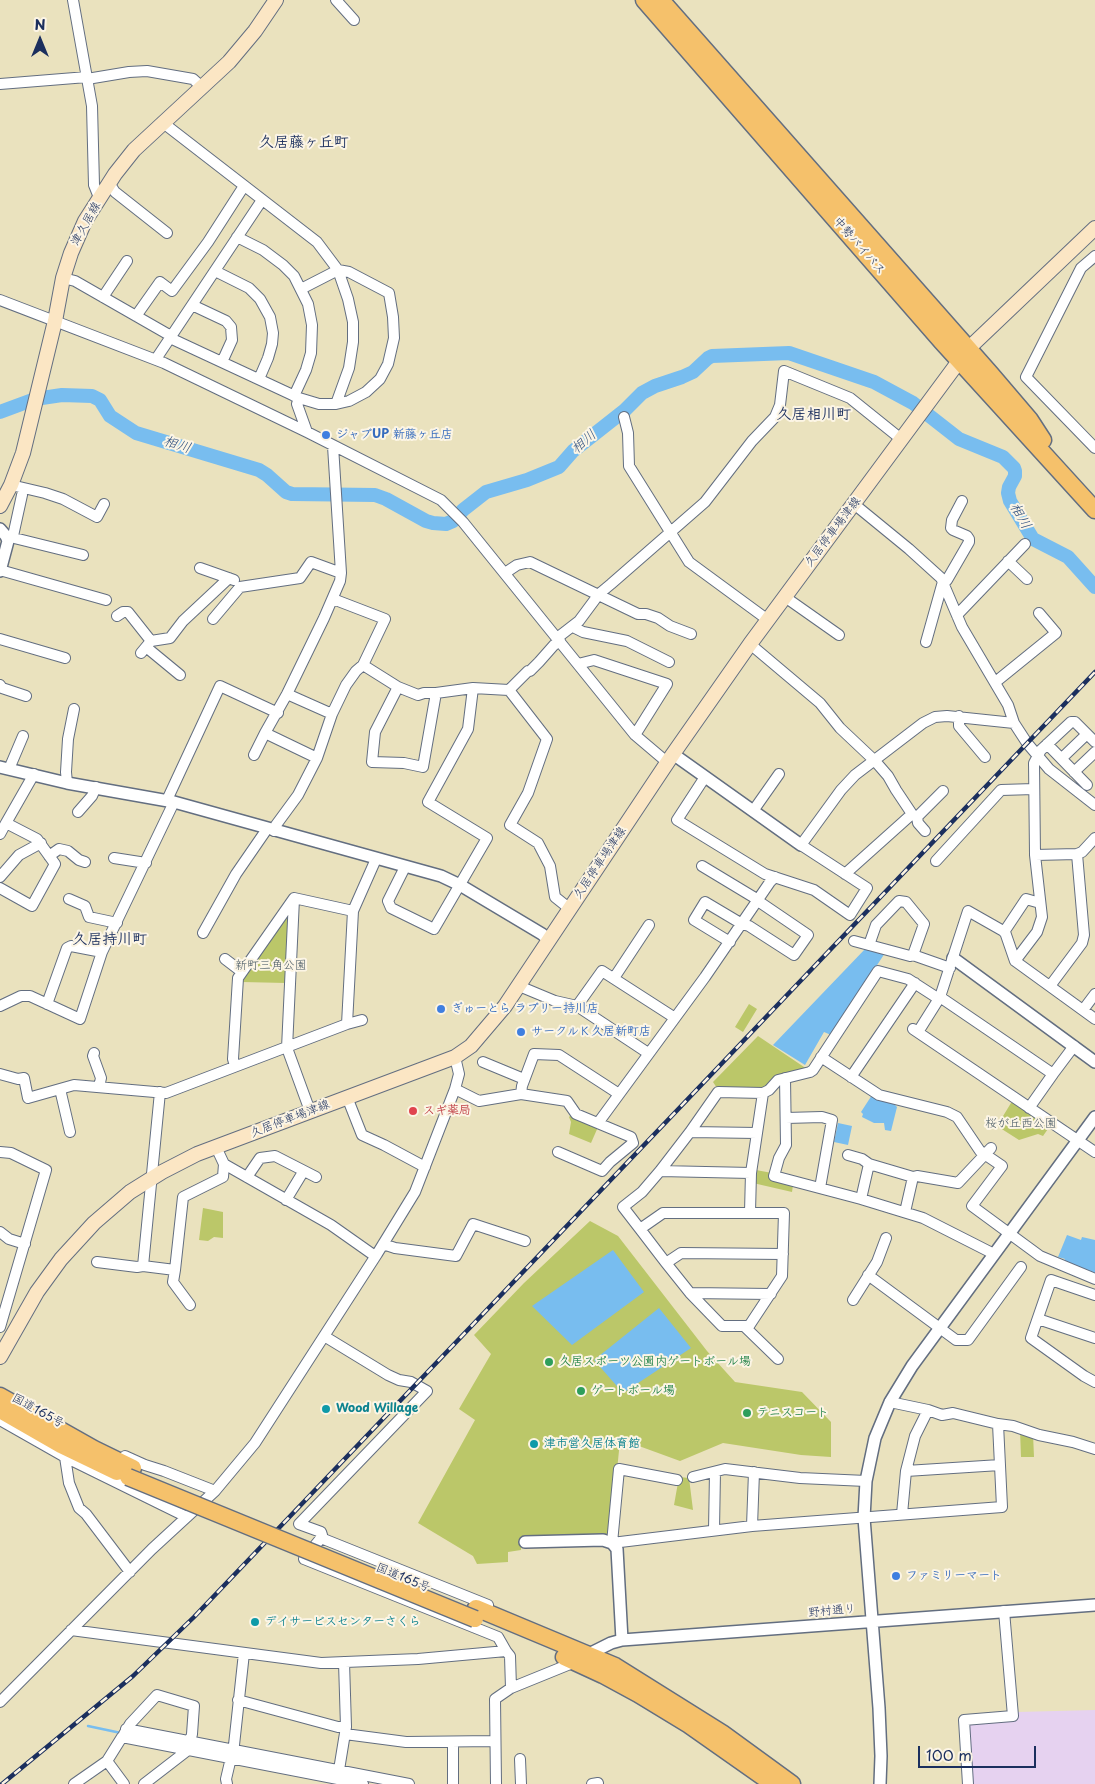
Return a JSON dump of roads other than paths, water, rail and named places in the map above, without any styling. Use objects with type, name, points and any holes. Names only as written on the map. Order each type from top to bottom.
[{"type":"highway","name":"中勢バイパス","points":[[644,0],[964,355],[1030,420],[1095,510]]},
{"type":"highway","name":"中勢バイパス","points":[[661,0],[964,355]]},
{"type":"highway","name":"国道165号","points":[[0,1396],[131,1472]]},
{"type":"highway","name":"国道165号","points":[[0,1410],[94,1462],[131,1472],[581,1658],[615,1666],[722,1733],[792,1784]]},
{"type":"highway","name":"国道165号","points":[[581,1658],[604,1675],[689,1725],[773,1784]]},
{"type":"main road","name":"津久居線","points":[[0,506],[11,485],[23,453],[55,321],[63,278],[78,235],[109,183],[134,150],[162,122],[229,62],[276,0]]},
{"type":"main road","name":"久居停車場津線","points":[[0,1357],[48,1276],[85,1231],[130,1192],[180,1162],[347,1096],[455,1057],[471,1046],[519,986],[670,758],[750,644],[964,355],[1095,228]]},
{"type":"street","points":[[73,0],[92,116],[94,185],[100,200]]},
{"type":"street","points":[[336,0],[354,20]]},
{"type":"street","points":[[0,84],[87,78],[147,71],[193,79],[202,88]]},
{"type":"street","points":[[162,122],[317,242],[338,270],[351,310],[353,342],[349,368],[336,404]]},
{"type":"street","points":[[109,183],[115,192],[167,233]]},
{"type":"street","points":[[136,316],[160,282],[172,291],[208,242],[244,186]]},
{"type":"street","points":[[156,359],[262,200]]},
{"type":"street","points":[[238,237],[274,257],[289,270],[301,289],[311,314],[312,341],[308,364],[296,397],[306,432]]},
{"type":"street","points":[[1095,256],[1081,268],[1026,377],[1095,448]]},
{"type":"street","points":[[103,297],[127,261]]},
{"type":"street","points":[[63,278],[75,281],[170,337],[296,397],[319,404],[336,404],[360,396],[376,384],[388,364],[394,338],[389,293],[349,272],[338,270],[301,289]]},
{"type":"street","points":[[214,271],[249,288],[260,299],[270,317],[273,333],[272,344],[259,379]]},
{"type":"street","points":[[0,300],[156,359],[441,500],[463,522],[635,735],[670,758],[705,777],[801,845],[868,888],[850,914],[814,890],[765,874],[677,820],[705,777]]},
{"type":"street","points":[[192,305],[226,321],[231,327],[232,340],[222,362]]},
{"type":"street","points":[[363,665],[398,687],[418,695],[473,688],[509,690],[579,621],[599,594],[704,502],[752,442],[775,417],[780,405],[784,371],[850,398],[901,440]]},
{"type":"street","points":[[624,417],[628,433],[629,466],[689,562],[768,620]]},
{"type":"street","points":[[254,755],[278,713],[340,581],[333,446]]},
{"type":"street","points":[[11,485],[63,499],[97,517],[104,504]]},
{"type":"street","points":[[22,495],[7,534],[7,549],[0,571],[106,600]]},
{"type":"street","points":[[926,642],[943,582],[947,580],[969,542],[967,536],[951,528],[952,520],[962,501]]},
{"type":"street","points":[[854,504],[941,578],[962,628],[1008,706],[1014,723],[1049,769],[1095,805]]},
{"type":"street","points":[[7,534],[83,555]]},
{"type":"street","points":[[957,614],[1025,544]]},
{"type":"street","points":[[1008,561],[1027,580]]},
{"type":"street","points":[[213,619],[240,587],[300,578],[311,562],[341,573]]},
{"type":"street","points":[[505,573],[517,564],[530,562],[638,614],[646,614],[658,618],[670,626],[691,634]]},
{"type":"street","points":[[200,568],[243,583],[245,586]]},
{"type":"street","points":[[146,647],[170,638],[183,621],[229,578]]},
{"type":"street","points":[[785,597],[839,636]]},
{"type":"street","points":[[203,934],[236,874],[298,795],[317,758],[332,714],[346,685],[363,665],[385,619],[333,599]]},
{"type":"street","points":[[117,616],[123,612],[128,612],[146,647],[180,676]]},
{"type":"street","points":[[995,684],[1056,633],[1039,613]]},
{"type":"street","points":[[573,627],[583,632],[627,641],[669,662]]},
{"type":"street","points":[[0,639],[65,658]]},
{"type":"street","points":[[750,644],[820,703],[840,728],[875,760],[888,776],[918,823],[925,830]]},
{"type":"street","points":[[578,664],[594,660],[667,684],[635,735]]},
{"type":"street","points":[[0,685],[2,688],[26,696]]},
{"type":"street","points":[[0,1006],[21,996],[30,996],[80,1019],[102,952],[146,863],[170,801],[220,686],[278,713]]},
{"type":"street","points":[[398,687],[375,732],[372,762],[404,763],[423,767],[436,693]]},
{"type":"street","points":[[405,867],[388,901],[391,908],[434,929],[487,838],[428,802],[468,729],[473,688]]},
{"type":"street","points":[[509,690],[547,739],[528,793],[510,825],[538,843],[550,866],[555,897],[570,909]]},
{"type":"street","points":[[287,694],[332,714]]},
{"type":"street","points":[[67,782],[68,739],[74,709]]},
{"type":"street","points":[[801,845],[844,786],[875,760],[929,720],[941,716],[959,716],[1014,723]]},
{"type":"street","points":[[959,716],[959,726],[984,757]]},
{"type":"street","points":[[1015,961],[1039,927],[1042,917],[1035,855],[1034,762],[1047,744],[1071,722],[1075,722],[1091,738],[1061,758],[1049,769]]},
{"type":"street","points":[[265,734],[317,758]]},
{"type":"street","points":[[24,736],[3,770],[34,774],[170,801],[376,860],[440,876],[460,885],[549,940]]},
{"type":"street","points":[[1047,744],[1087,785]]},
{"type":"street","points":[[1063,780],[1095,752]]},
{"type":"street","points":[[0,834],[34,774]]},
{"type":"street","points":[[753,810],[779,774]]},
{"type":"street","points":[[1078,793],[1095,778]]},
{"type":"street","points":[[78,812],[92,796],[96,787]]},
{"type":"street","points":[[936,861],[1001,790],[1034,789]]},
{"type":"street","points":[[845,874],[884,838],[943,791]]},
{"type":"street","points":[[0,888],[32,906],[55,864],[37,839],[6,823]]},
{"type":"street","points":[[876,829],[884,838]]},
{"type":"street","points":[[1035,855],[1077,854],[1082,852],[1095,838]]},
{"type":"street","points":[[0,877],[19,855],[41,843]]},
{"type":"street","points":[[49,856],[59,849],[68,851],[79,860],[85,862]]},
{"type":"street","points":[[1050,986],[1082,943],[1084,935],[1077,854]]},
{"type":"street","points":[[114,858],[146,863]]},
{"type":"street","points":[[347,1024],[353,911],[376,860]]},
{"type":"street","points":[[702,866],[755,898],[808,935],[794,955],[749,926],[742,924],[705,902],[694,920],[730,942]]},
{"type":"street","points":[[598,1123],[775,877]]},
{"type":"street","points":[[294,898],[353,911]]},
{"type":"street","points":[[235,1066],[233,1059],[238,978],[294,898]]},
{"type":"street","points":[[294,898],[286,1048],[310,1111]]},
{"type":"street","points":[[68,899],[84,906],[89,917],[116,922]]},
{"type":"street","points":[[1004,932],[1026,899],[1040,903]]},
{"type":"street","points":[[869,945],[876,925],[899,901],[906,902],[924,924],[913,955]]},
{"type":"street","points":[[1095,1019],[1015,961],[1004,932],[968,911],[940,998],[915,1031],[1095,1152]]},
{"type":"street","points":[[614,978],[648,925]]},
{"type":"street","points":[[47,1004],[67,948],[72,940],[102,952]]},
{"type":"street","points":[[854,940],[910,956],[951,963],[1095,1062]]},
{"type":"street","points":[[225,959],[242,972]]},
{"type":"street","points":[[577,1006],[602,970],[675,1018]]},
{"type":"street","points":[[640,1229],[663,1212],[784,1213],[782,1276],[749,1326],[722,1326],[690,1293],[666,1263],[623,1207],[642,1192],[660,1171],[718,1092],[763,1093],[769,1090],[778,1080],[810,1072],[878,971],[908,979],[915,983],[1053,1074]]},
{"type":"street","points":[[852,1077],[915,983]]},
{"type":"street","points":[[519,986],[554,1001],[577,1006],[648,1053]]},
{"type":"street","points":[[1083,1010],[1095,994]]},
{"type":"street","points":[[0,1074],[18,1079],[24,1078],[28,1098],[74,1085],[166,1093],[362,1020]]},
{"type":"street","points":[[1029,1108],[1074,1046]]},
{"type":"street","points":[[94,1053],[93,1056],[101,1078],[99,1087]]},
{"type":"street","points":[[521,1094],[524,1079],[534,1054],[559,1054],[619,1094]]},
{"type":"street","points":[[0,1702],[130,1572],[215,1491],[255,1443],[415,1192],[455,1089],[459,1074],[455,1057]]},
{"type":"street","points":[[821,1057],[885,1098],[952,1114],[957,1117],[980,1151],[988,1152],[1002,1166],[972,1206],[1040,1256],[1095,1279]]},
{"type":"street","points":[[483,1062],[524,1079]]},
{"type":"street","points":[[785,1078],[786,1145],[779,1158],[774,1176],[862,1199],[923,1218],[994,1254]]},
{"type":"street","points":[[455,1089],[479,1101],[521,1094],[567,1101],[576,1114],[631,1137],[633,1143],[602,1171],[558,1152]]},
{"type":"street","points":[[60,1090],[70,1132]]},
{"type":"street","points":[[143,1266],[160,1092]]},
{"type":"street","points":[[750,1212],[751,1173],[763,1093]]},
{"type":"street","points":[[347,1096],[362,1135],[384,1144],[424,1167]]},
{"type":"street","points":[[880,1784],[880,1734],[864,1518],[866,1481],[875,1438],[890,1402],[912,1366],[1095,1116]]},
{"type":"street","points":[[786,1118],[822,1117],[832,1120],[820,1188]]},
{"type":"street","points":[[690,1132],[757,1133]]},
{"type":"street","points":[[190,1305],[174,1282],[183,1197],[222,1177],[224,1164],[216,1147]]},
{"type":"street","points":[[0,1152],[11,1153],[46,1170],[0,1327]]},
{"type":"street","points":[[848,1155],[862,1159],[869,1164],[913,1177],[917,1176],[958,1183],[988,1152]]},
{"type":"street","points":[[247,1177],[260,1158],[275,1156],[316,1177]]},
{"type":"street","points":[[224,1164],[331,1225],[375,1256]]},
{"type":"street","points":[[862,1199],[869,1164]]},
{"type":"street","points":[[660,1171],[751,1173]]},
{"type":"street","points":[[286,1200],[304,1172]]},
{"type":"street","points":[[905,1212],[913,1177]]},
{"type":"street","points":[[383,1244],[395,1248],[456,1256],[473,1224],[525,1241]]},
{"type":"street","points":[[0,1232],[9,1239],[25,1244]]},
{"type":"street","points":[[853,1300],[877,1262],[886,1238]]},
{"type":"street","points":[[666,1263],[681,1253],[782,1254]]},
{"type":"street","points":[[97,1262],[175,1270]]},
{"type":"street","points":[[868,1275],[956,1340],[968,1340],[1021,1267]]},
{"type":"street","points":[[1095,1294],[1051,1280],[1031,1338],[1095,1382]]},
{"type":"street","points":[[690,1293],[771,1294]]},
{"type":"street","points":[[1038,1319],[1095,1338]]},
{"type":"street","points":[[744,1326],[778,1359]]},
{"type":"street","points":[[324,1336],[399,1380],[411,1382],[427,1391],[299,1524],[320,1532],[322,1535],[304,1559],[498,1636],[510,1656],[511,1688]]},
{"type":"street","name":"国道165号","points":[[0,1390],[78,1434],[136,1461],[215,1491]]},
{"type":"street","points":[[890,1402],[942,1414],[953,1414],[1013,1426],[1074,1442],[1095,1450]]},
{"type":"street","points":[[902,1514],[906,1471],[915,1436],[928,1410]]},
{"type":"street","points":[[0,1420],[65,1457],[187,1517]]},
{"type":"street","points":[[525,1542],[602,1540],[612,1543],[752,1526],[1002,1507],[998,1424]]},
{"type":"street","points":[[65,1457],[68,1483],[80,1508],[130,1572]]},
{"type":"street","points":[[906,1471],[1000,1465]]},
{"type":"street","points":[[622,1640],[617,1549],[612,1543],[619,1469],[677,1480]]},
{"type":"street","points":[[694,1477],[725,1469],[800,1478],[866,1481]]},
{"type":"street","points":[[714,1530],[715,1472]]},
{"type":"street","points":[[752,1526],[754,1472]]},
{"type":"street","points":[[321,1538],[583,1646],[581,1658],[511,1688],[494,1699],[496,1784]]},
{"type":"street","name":"野村通り","points":[[581,1658],[611,1643],[622,1640],[1095,1605]]},
{"type":"street","points":[[968,1784],[964,1720],[1012,1716],[1004,1612]]},
{"type":"street","points":[[71,1630],[320,1663],[418,1659],[506,1651]]},
{"type":"street","points":[[224,1782],[233,1754],[244,1653]]},
{"type":"street","points":[[338,1777],[346,1730],[344,1662]]},
{"type":"street","points":[[74,1784],[107,1761],[124,1733],[157,1695],[194,1706],[189,1746],[144,1784]]},
{"type":"street","points":[[238,1700],[346,1730],[406,1742],[495,1741]]},
{"type":"street","points":[[124,1733],[233,1754],[363,1784]]},
{"type":"street","points":[[453,1742],[453,1784]]},
{"type":"street","points":[[520,1759],[521,1784]]},
{"type":"street","points":[[107,1761],[124,1784]]},
{"type":"street","points":[[338,1777],[409,1784]]},
{"type":"water","points":[[866,948],[885,953],[831,1035],[824,1032],[805,1065],[773,1045]]},
{"type":"water","points":[[872,1095],[893,1103],[897,1107],[891,1131],[885,1130],[884,1123],[874,1123],[862,1117],[863,1114],[861,1112]]},
{"type":"water","points":[[838,1123],[852,1126],[848,1145],[834,1142]]},
{"type":"water","points":[[1067,1235],[1081,1240],[1082,1237],[1095,1240],[1095,1274],[1058,1257]]},
{"type":"water","points":[[613,1250],[644,1292],[572,1345],[532,1306]]},
{"type":"water","points":[[659,1308],[691,1348],[623,1393],[594,1360]]},
{"type":"waterway","name":"相川","points":[[0,412],[35,399],[62,395],[92,396],[100,400],[110,416],[136,433],[259,470],[286,492],[292,494],[375,495],[426,521],[446,524],[453,521],[463,510],[486,492],[527,480],[559,467],[573,451],[625,410],[642,393],[655,386],[693,372],[712,356],[789,353],[874,382],[913,403],[959,439],[1003,457],[1015,471],[1015,476],[1009,487],[1010,501],[1033,539],[1068,557],[1095,587]]},
{"type":"waterway","points":[[88,1726],[121,1733]]},
{"type":"railway","points":[[2,1784],[133,1676],[194,1617],[1095,672]]},
{"type":"place","name":"ジャブUP 新藤ヶ丘店","points":[[326,435]]},
{"type":"place","name":"ぎゅーとら ラブリー持川店","points":[[441,1009]]},
{"type":"place","name":"サークルＫ久居新町店","points":[[521,1032]]},
{"type":"place","name":"スギ薬局","points":[[413,1111]]},
{"type":"place","name":"久居スポーツ公園内ゲートボール場","points":[[549,1362]]},
{"type":"place","name":"ゲートボール場","points":[[581,1391]]},
{"type":"place","name":"Wood Willage","points":[[326,1409]]},
{"type":"place","name":"テニスコート","points":[[747,1413]]},
{"type":"place","name":"津市営久居体育館","points":[[534,1444]]},
{"type":"place","name":"ファミリーマート","points":[[896,1576]]},
{"type":"place","name":"デイサービスセンターさくら","points":[[255,1622]]},
{"type":"district","name":"久居藤ヶ丘町","points":[[304,143]]},
{"type":"district","name":"久居相川町","points":[[814,415]]},
{"type":"district","name":"久居持川町","points":[[110,940]]},
{"type":"park label","name":"新町三角公園","points":[[271,966]]},
{"type":"park label","name":"桜が丘西公園","points":[[1021,1124]]}]
